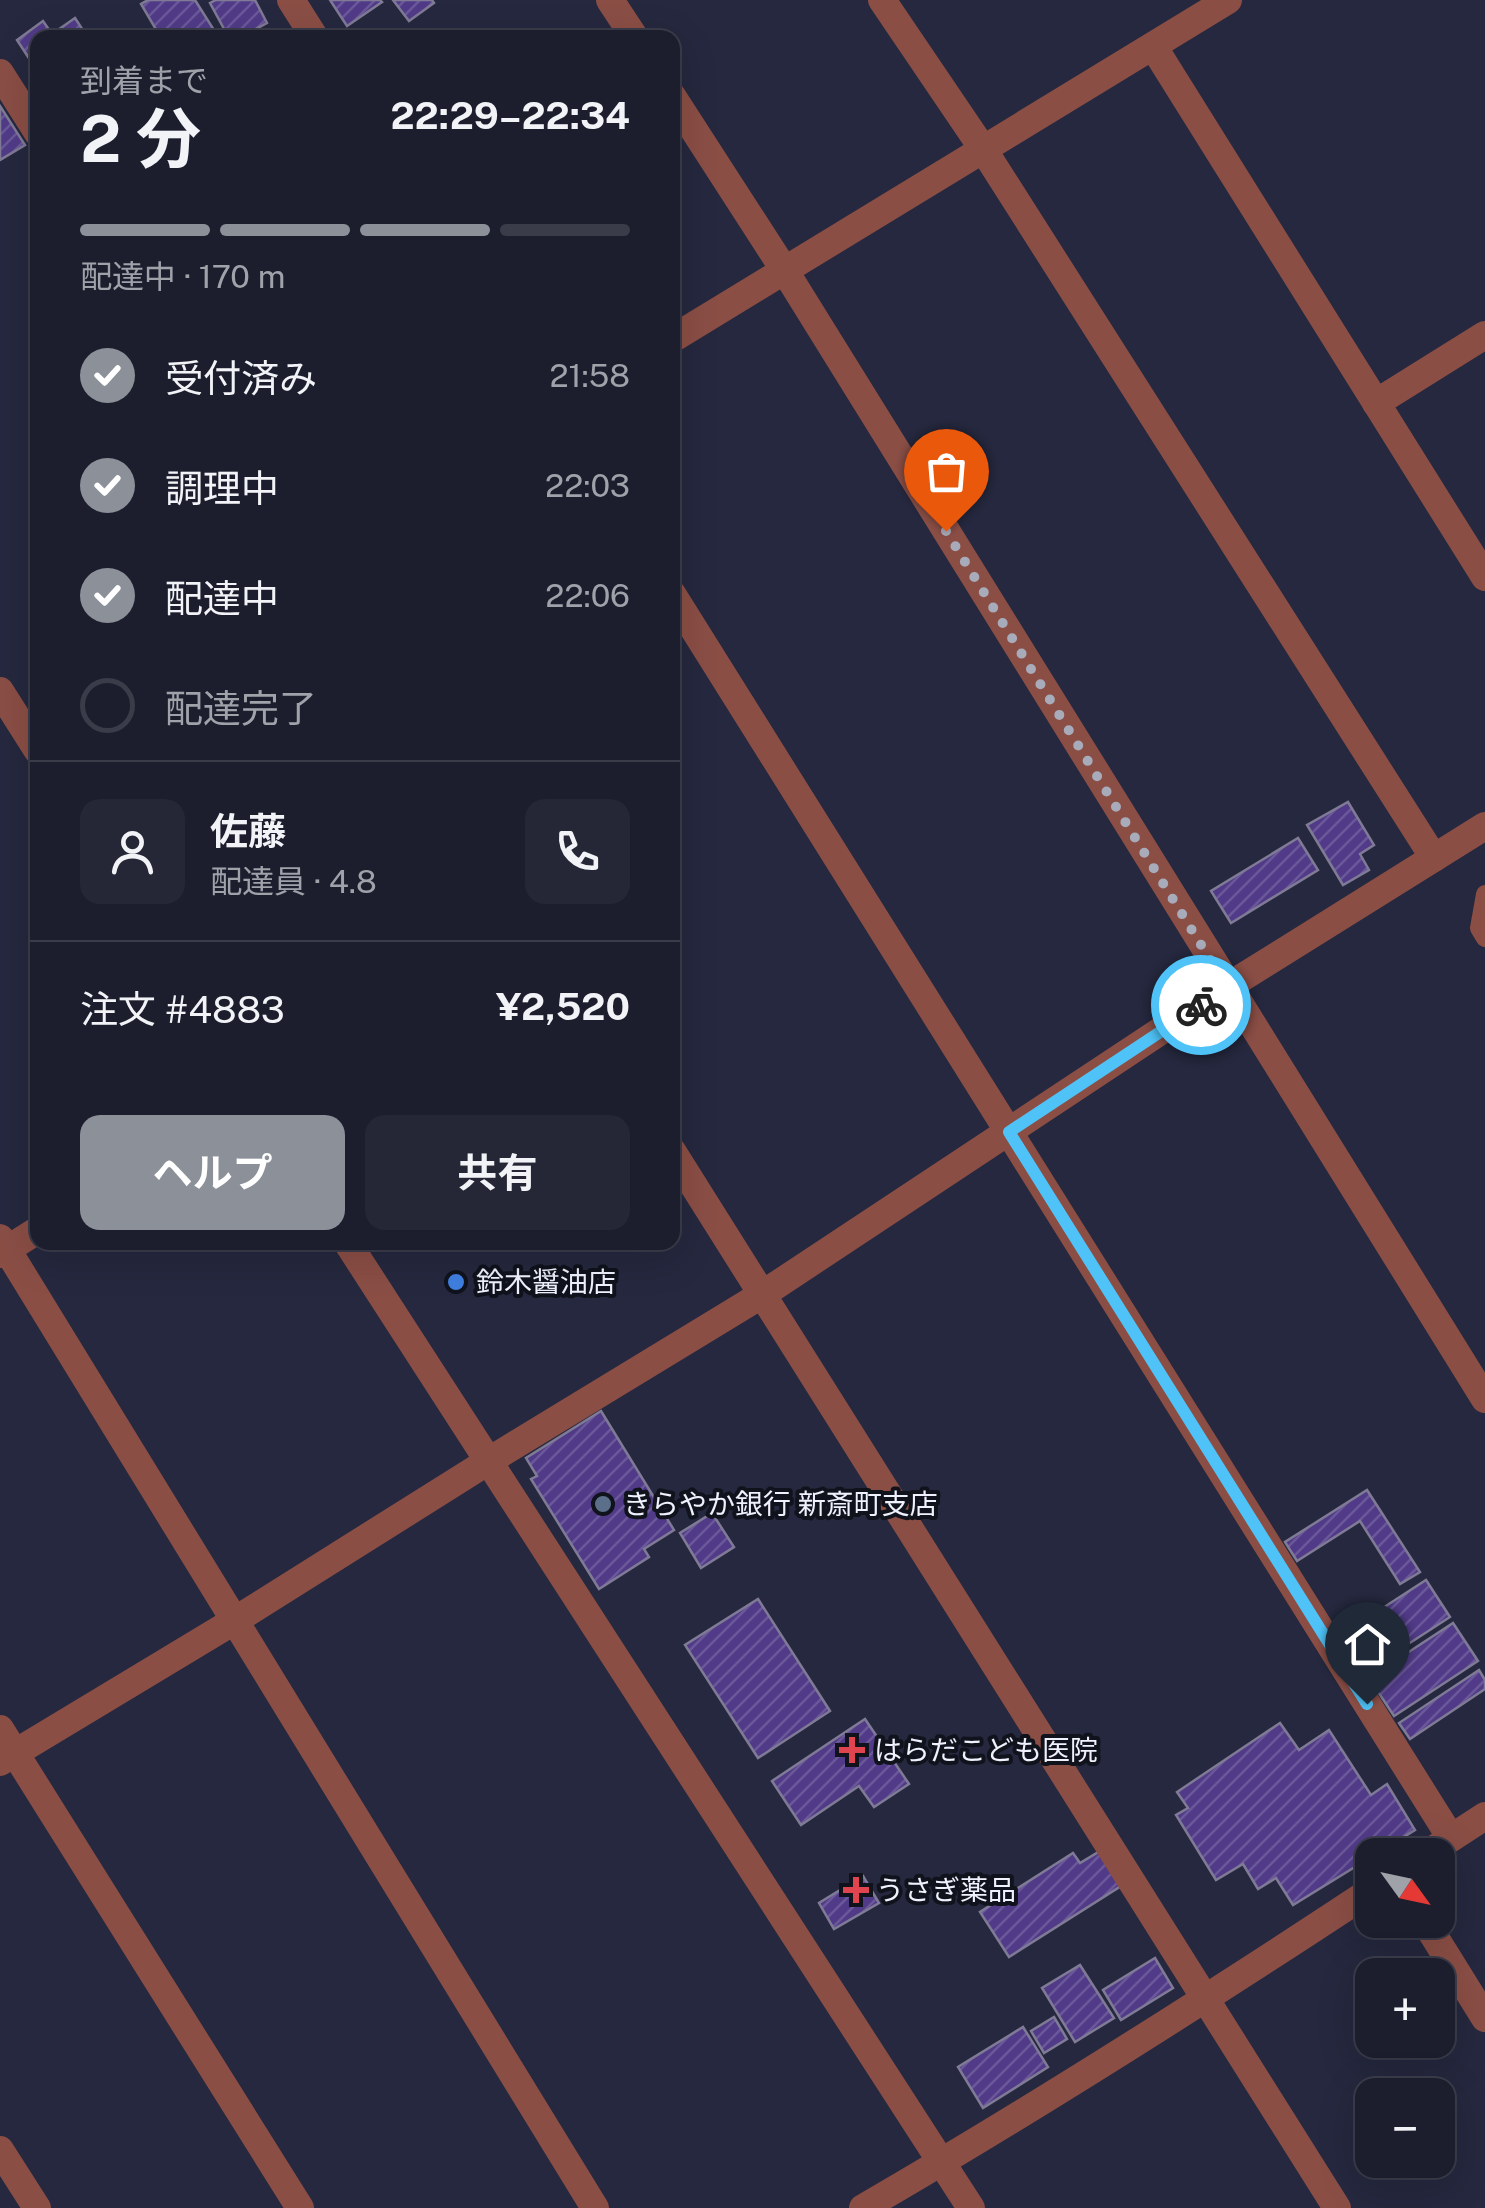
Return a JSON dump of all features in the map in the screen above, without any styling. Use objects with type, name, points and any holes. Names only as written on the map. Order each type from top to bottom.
[{"type":"street","points":[[291,0],[310,30]]},
{"type":"street","points":[[610,0],[629,30]]},
{"type":"street","points":[[882,0],[983,149],[1434,858]]},
{"type":"street","points":[[680,334],[1228,0]]},
{"type":"street","points":[[1153,46],[1485,577]]},
{"type":"street","points":[[0,73],[30,120]]},
{"type":"street","points":[[680,108],[785,271],[1485,1399]]},
{"type":"street","points":[[1376,403],[1485,336]]},
{"type":"street","points":[[680,607],[1451,1838],[1485,1816]]},
{"type":"street","points":[[0,692],[30,733]]},
{"type":"street","points":[[300,2208],[5,1748],[234,1621],[763,1294],[1227,987],[1485,826]]},
{"type":"street","points":[[680,1163],[1337,2208]]},
{"type":"street","points":[[30,1234],[2,1247],[594,2208]]},
{"type":"street","points":[[351,1250],[970,2208]]},
{"type":"street","points":[[862,2208],[1206,1999],[1355,1901]]},
{"type":"street","points":[[1435,1938],[1485,2018]]},
{"type":"street","points":[[0,2150],[37,2208]]},
{"type":"lane","points":[[1485,894],[1478,928],[1485,938]]},
{"type":"building","points":[[148,0],[195,0],[214,30],[156,30],[141,4]]},
{"type":"building","points":[[255,0],[267,23],[254,30],[225,30],[210,3]]},
{"type":"building","points":[[330,0],[380,0],[382,2],[347,26]]},
{"type":"building","points":[[393,0],[432,0],[434,3],[409,21]]},
{"type":"building","points":[[75,18],[83,30],[58,30]]},
{"type":"building","points":[[43,21],[49,30],[31,30]]},
{"type":"building","points":[[30,30],[30,60],[17,40]]},
{"type":"building","points":[[0,106],[25,145],[0,160]]},
{"type":"building","points":[[1348,802],[1374,845],[1360,854],[1369,870],[1343,885],[1307,825]]},
{"type":"building","points":[[1298,838],[1318,870],[1231,923],[1211,891]]},
{"type":"building","name":"きらやか銀行 新斎町支店","points":[[601,1411],[674,1530],[644,1549],[649,1557],[599,1589],[531,1479],[537,1476],[526,1458]]},
{"type":"building","points":[[1367,1490],[1420,1572],[1400,1584],[1360,1521],[1297,1561],[1285,1542]]},
{"type":"building","points":[[712,1513],[734,1547],[701,1568],[680,1533]]},
{"type":"building","points":[[1426,1580],[1450,1617],[1365,1672],[1341,1635]]},
{"type":"building","points":[[758,1599],[830,1711],[758,1758],[685,1645]]},
{"type":"building","points":[[1453,1623],[1478,1661],[1394,1716],[1369,1678]]},
{"type":"building","points":[[1479,1670],[1485,1689],[1410,1739],[1399,1723]]},
{"type":"building","name":"はらだこども医院","points":[[865,1719],[909,1784],[874,1807],[859,1786],[801,1825],[772,1781]]},
{"type":"building","points":[[1280,1723],[1299,1750],[1329,1730],[1371,1795],[1387,1784],[1415,1830],[1402,1838],[1355,1838],[1355,1867],[1293,1905],[1276,1878],[1258,1889],[1243,1864],[1216,1880],[1176,1815],[1188,1808],[1177,1792]]},
{"type":"building","points":[[1100,1851],[1121,1886],[1009,1957],[980,1912],[1073,1853],[1080,1863]]},
{"type":"building","name":"うさぎ薬品","points":[[863,1876],[879,1903],[834,1929],[819,1903]]},
{"type":"building","points":[[1155,1958],[1173,1988],[1121,2020],[1103,1990]]},
{"type":"building","points":[[1080,1965],[1114,2018],[1075,2042],[1042,1988]]},
{"type":"building","points":[[1054,2017],[1067,2039],[1044,2053],[1031,2031]]},
{"type":"building","points":[[1023,2027],[1048,2067],[983,2108],[958,2067]]},
{"type":"way so far","points":[[946,531],[1227,987],[1201,1005]]},
{"type":"place","name":"鈴木醤油店","points":[[456,1282]]},
{"type":"place","name":"きらやか銀行 新斎町支店","points":[[603,1504]]},
{"type":"place","name":"はらだこども医院","points":[[852,1750]]},
{"type":"place","name":"うさぎ薬品","points":[[856,1890]]},
{"type":"route","points":[[1201,1005],[1009,1132],[1367,1704]]}]
